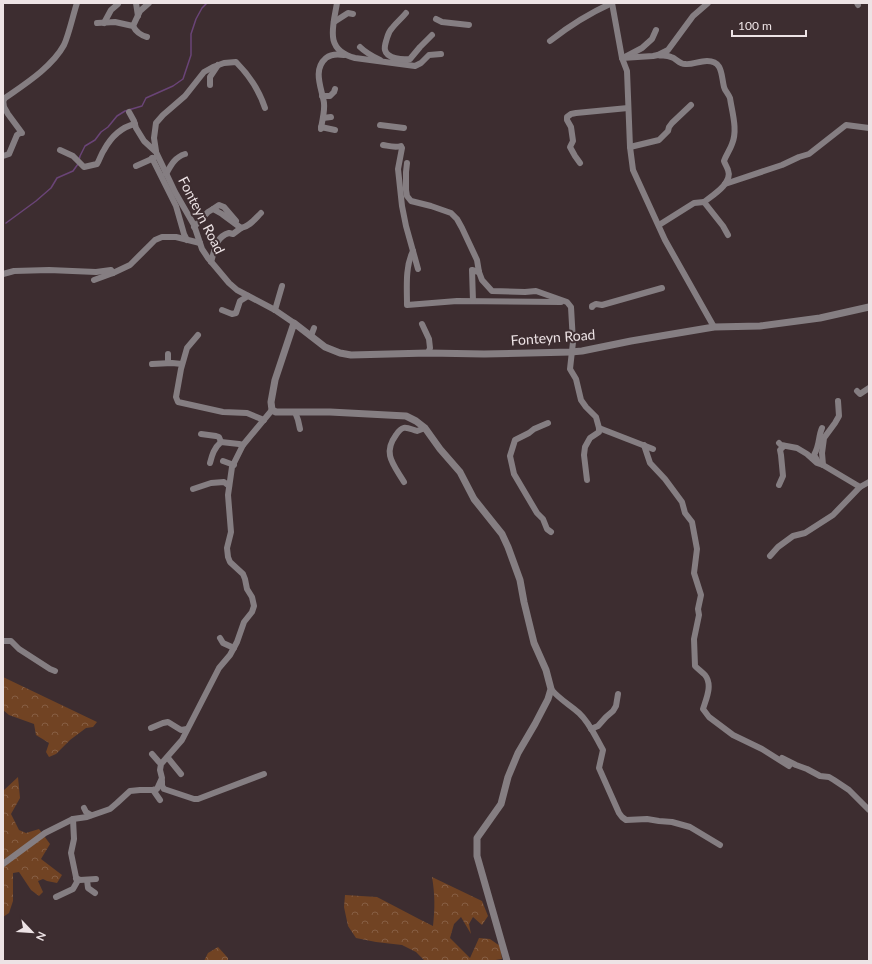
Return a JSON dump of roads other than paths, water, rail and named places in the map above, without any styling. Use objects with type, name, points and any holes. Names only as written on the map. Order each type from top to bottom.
[{"type":"street","points":[[3,156],[9,154],[17,135],[22,133],[14,124],[4,107],[3,100],[27,83],[48,65],[60,52],[65,43],[77,3]]},
{"type":"street","points":[[136,3],[138,16]]},
{"type":"street","points":[[337,3],[333,39],[340,51],[347,56]]},
{"type":"street","points":[[550,41],[564,30],[596,10],[612,3],[622,58],[627,71],[630,147],[634,170],[665,240],[714,327]]},
{"type":"street","points":[[658,55],[668,50],[692,16],[708,3]]},
{"type":"street","points":[[118,4],[100,23],[114,22],[133,26],[146,37]]},
{"type":"street","points":[[133,26],[140,11],[147,4]]},
{"type":"street","points":[[334,22],[348,13],[353,14]]},
{"type":"street","points":[[406,13],[392,27],[384,49],[386,53],[403,60],[410,58],[432,35]]},
{"type":"street","points":[[436,20],[469,25]]},
{"type":"street","points":[[622,58],[642,48],[652,39],[656,30]]},
{"type":"street","points":[[360,47],[364,51],[372,54],[384,62]]},
{"type":"street","points":[[335,130],[321,128],[324,104],[318,73],[319,67],[328,56],[340,55],[415,66],[431,54],[441,54]]},
{"type":"street","points":[[622,58],[658,55],[670,56],[678,62],[685,64],[706,61],[712,62],[717,64],[720,68],[725,90],[730,98],[735,131],[732,144],[724,161],[729,174],[728,180],[704,202],[694,203],[659,225]]},
{"type":"street","points":[[187,240],[176,206],[155,155],[154,138],[156,123],[185,96],[204,72],[224,63],[236,62],[245,71],[257,88],[265,108]]},
{"type":"street","points":[[210,85],[210,77],[218,65]]},
{"type":"street","points":[[322,96],[330,96],[335,89]]},
{"type":"street","points":[[630,147],[659,140],[668,131],[672,123],[691,105]]},
{"type":"street","points":[[580,163],[570,147],[573,141],[571,127],[567,118],[571,114],[576,113],[628,108]]},
{"type":"street","name":"Fonteyn Road","points":[[128,112],[144,141],[156,152],[155,155],[194,227],[202,249],[229,283],[237,290],[275,310],[325,346],[340,352],[352,355],[571,352],[714,327],[760,326],[820,318],[869,307]]},
{"type":"street","points":[[323,118],[331,118]]},
{"type":"street","points":[[60,150],[72,156],[84,167],[97,164],[112,138],[128,125],[135,124]]},
{"type":"street","points":[[380,125],[404,128]]},
{"type":"street","points":[[725,184],[782,165],[809,154],[846,125],[869,128]]},
{"type":"street","points":[[383,145],[402,147],[398,169],[400,192],[406,226],[418,268]]},
{"type":"street","points":[[166,174],[174,160],[185,154]]},
{"type":"street","points":[[136,166],[155,155]]},
{"type":"street","points":[[407,162],[407,196],[411,201],[451,213],[457,219],[476,260],[482,280],[492,291],[536,291],[567,302],[571,307],[573,342],[570,369],[576,379],[581,400],[596,417],[599,428],[599,432],[590,438],[585,447],[584,455],[587,480]]},
{"type":"street","points":[[704,202],[723,226],[728,235]]},
{"type":"street","points":[[194,227],[208,212],[219,205],[224,207],[236,220]]},
{"type":"street","points":[[213,209],[241,228]]},
{"type":"street","points":[[211,262],[215,251],[215,244],[220,237],[229,232],[233,234],[241,228],[251,224],[261,213]]},
{"type":"street","points":[[94,280],[130,265],[155,240],[162,237],[176,237],[200,243]]},
{"type":"street","points":[[413,251],[408,266],[407,305],[474,301],[567,302]]},
{"type":"street","points":[[3,274],[14,271],[49,270],[96,272],[111,270],[113,273]]},
{"type":"street","points":[[474,301],[472,270],[479,272]]},
{"type":"street","points":[[275,310],[282,286]]},
{"type":"street","points":[[592,307],[596,304],[602,305],[662,288]]},
{"type":"street","points":[[222,310],[232,314],[236,313],[240,301],[248,296]]},
{"type":"street","points":[[160,763],[168,758],[182,740],[219,668],[234,648],[244,622],[252,612],[254,606],[243,574],[230,562],[228,557],[227,548],[231,532],[228,495],[229,486],[234,465],[243,446],[272,410],[271,402],[275,380],[294,323]]},
{"type":"street","points":[[422,324],[429,339],[430,348],[428,353]]},
{"type":"street","points":[[311,336],[314,328]]},
{"type":"street","points":[[198,335],[187,348],[182,364],[176,397],[178,402],[223,412],[247,413],[264,420]]},
{"type":"street","points":[[168,354],[168,363]]},
{"type":"street","points":[[152,364],[182,364]]},
{"type":"street","points":[[857,391],[860,394],[869,388]]},
{"type":"street","points":[[823,465],[822,453],[824,438],[839,416],[838,401]]},
{"type":"street","points":[[272,410],[276,412],[330,412],[406,416],[425,428],[440,449],[460,472],[474,499],[502,534],[520,580],[534,643],[546,670],[551,689],[587,722],[603,750],[599,768],[619,813],[626,820],[647,819],[665,821],[690,827],[720,845]]},
{"type":"street","points":[[295,412],[300,429]]},
{"type":"street","points":[[548,423],[515,440],[510,456],[514,474],[537,513],[544,519],[547,529],[551,532]]},
{"type":"street","points":[[404,482],[391,460],[389,448],[391,441],[399,430],[404,427],[417,431],[425,428]]},
{"type":"street","points":[[599,428],[644,444],[653,449]]},
{"type":"street","points":[[822,428],[814,455],[816,460],[860,487]]},
{"type":"street","points":[[201,434],[219,437],[221,442]]},
{"type":"street","points":[[221,442],[239,444],[243,446]]},
{"type":"street","points":[[210,463],[213,453],[221,442]]},
{"type":"street","points":[[644,444],[650,463],[665,479],[682,502],[685,513],[692,522],[697,549],[694,573],[701,595],[694,639],[695,666],[706,675],[709,683],[708,696],[703,709],[709,717],[733,736],[820,776],[829,777],[849,790],[869,810]]},
{"type":"street","points":[[779,485],[783,476],[782,455],[780,450],[781,444],[797,448],[817,463],[823,465]]},
{"type":"street","points":[[223,461],[234,465]]},
{"type":"street","points":[[193,490],[211,483],[224,482],[229,486]]},
{"type":"street","points":[[770,556],[778,547],[793,536],[805,533],[834,516],[860,487],[869,482]]},
{"type":"street","points":[[220,638],[223,643],[234,648]]},
{"type":"street","points":[[3,641],[11,641],[19,649],[55,671]]},
{"type":"street","points":[[507,961],[476,856],[477,838],[501,804],[508,777],[518,753],[548,699],[551,689]]},
{"type":"street","points":[[591,729],[598,726],[613,711],[616,706],[618,694]]},
{"type":"street","points":[[151,728],[168,722],[181,730],[187,729]]},
{"type":"street","points":[[762,749],[789,766]]},
{"type":"street","points":[[152,754],[160,763]]},
{"type":"street","points":[[161,755],[160,770],[162,786],[164,789],[194,799],[198,799],[264,774]]},
{"type":"street","points":[[168,758],[181,774]]},
{"type":"street","points":[[3,864],[46,833],[73,819],[110,809],[130,791],[157,789],[162,781]]},
{"type":"street","points":[[153,790],[160,800]]},
{"type":"street","points":[[84,808],[86,812],[91,815]]},
{"type":"street","points":[[56,897],[73,889],[77,882],[71,853],[74,839],[73,819]]},
{"type":"street","points":[[76,878],[80,880],[96,879]]},
{"type":"street","points":[[87,880],[88,888],[95,893]]},
{"type":"waterway","points":[[79,160],[85,146],[95,140],[117,116],[125,111],[142,106],[146,98],[173,86],[183,79],[191,55],[191,34],[196,19],[202,8],[207,3]]},
{"type":"waterway","points":[[6,223],[51,188],[57,178],[73,171],[78,164]]}]
